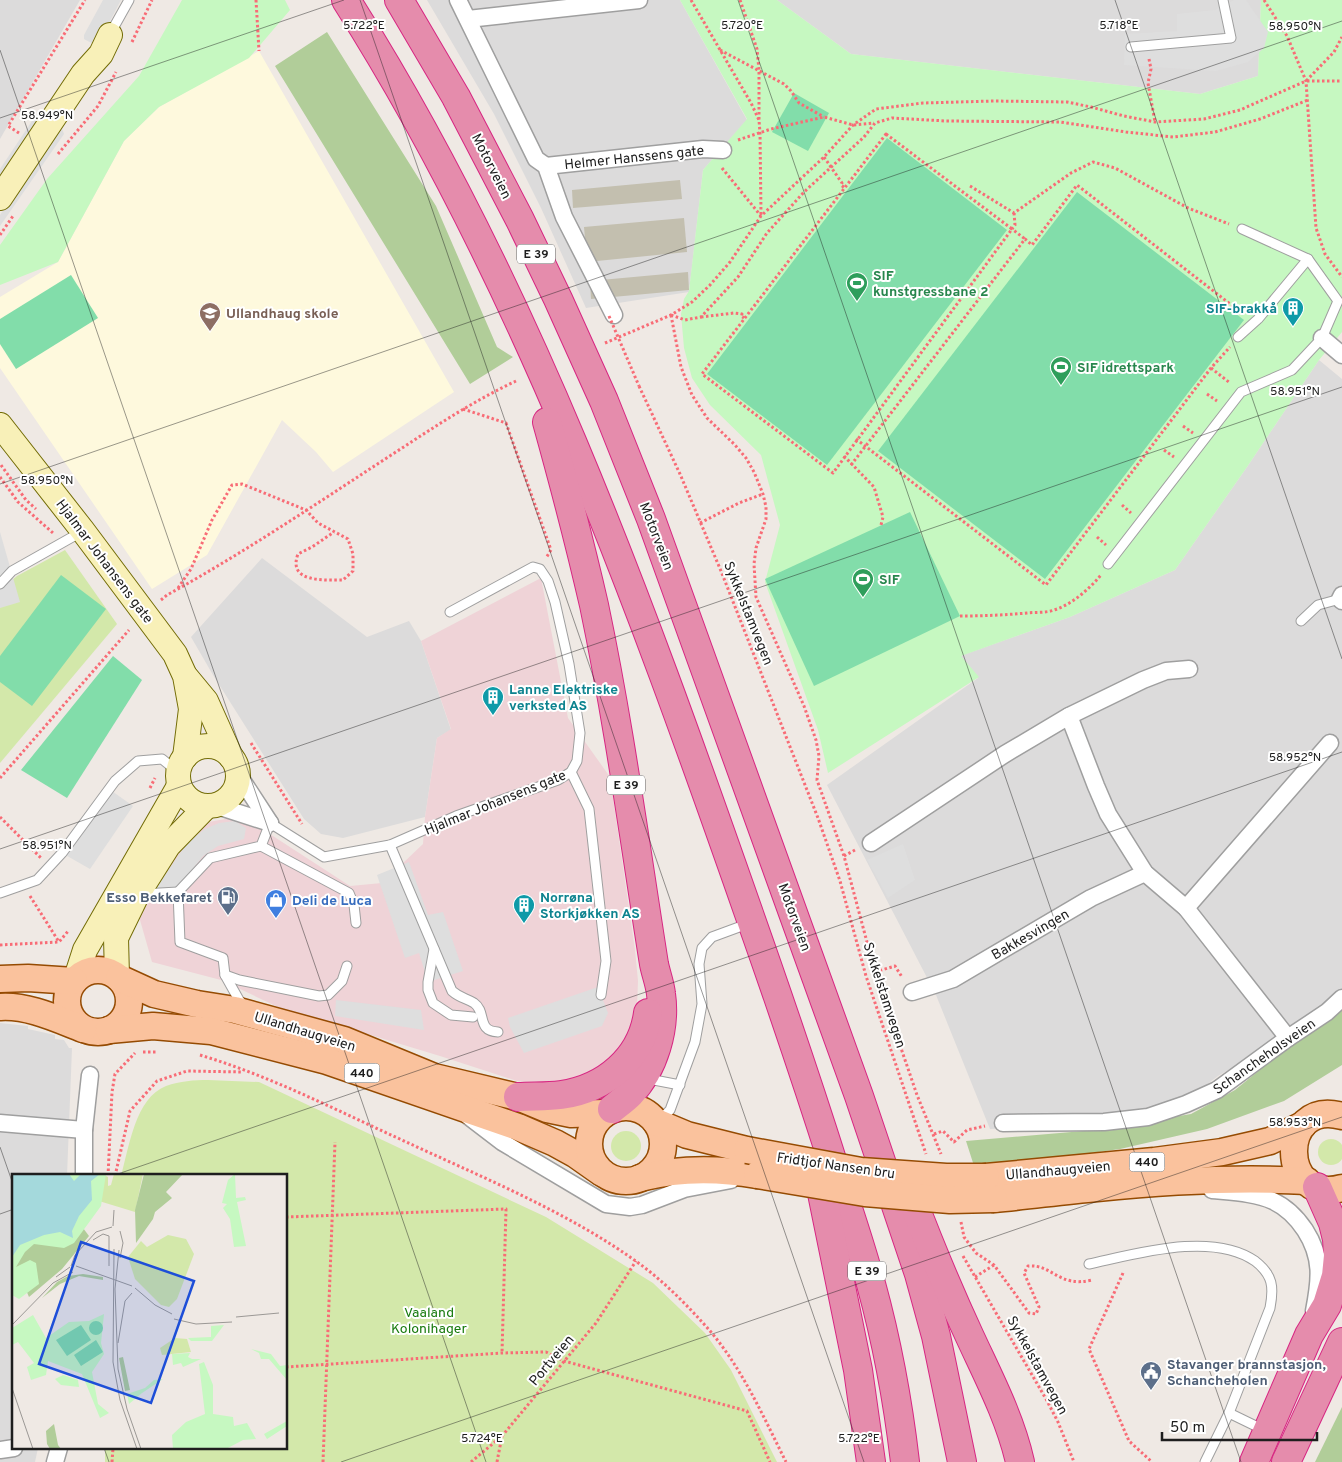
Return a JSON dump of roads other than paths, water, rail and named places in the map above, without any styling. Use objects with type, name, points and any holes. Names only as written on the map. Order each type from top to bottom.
[{"type":"highway","name":"E 39","points":[[346,0],[418,121],[480,241],[563,422],[609,533],[670,693],[809,1086],[871,1285],[894,1388],[905,1462]]},
{"type":"highway","name":"Motorveien","points":[[399,0],[456,96],[520,220],[604,401],[668,565],[859,1096]]},
{"type":"highway","name":"E 39","points":[[517,320],[565,486],[594,607],[624,774],[654,964],[661,994],[662,1020],[654,1057],[630,1094],[609,1111]]},
{"type":"highway","name":"E 39","points":[[518,1098],[561,1095],[584,1090],[603,1081],[618,1070],[633,1054],[641,1037],[647,1018],[654,964]]},
{"type":"highway","name":"E 39","points":[[809,1086],[812,1144],[858,1370],[870,1462]]},
{"type":"highway","name":"E 39","points":[[859,1096],[921,1283],[936,1336],[962,1462]]},
{"type":"highway","name":"E 39","points":[[859,1096],[898,1162],[932,1251],[996,1391],[1015,1438],[1020,1462]]},
{"type":"highway","points":[[1254,1462],[1309,1335],[1327,1305],[1336,1276],[1337,1239],[1322,1185]]},
{"type":"highway","points":[[1286,1462],[1342,1342]]},
{"type":"main road","name":"440","points":[[0,979],[75,979],[92,970],[110,972],[118,977]]},
{"type":"main road","points":[[75,979],[69,988],[66,998],[70,1016],[77,1024],[97,1030],[121,1021],[128,1007],[129,996],[125,986],[118,977]]},
{"type":"main road","name":"Ullandhaugveien","points":[[118,977],[154,994],[235,1010],[344,1040],[434,1077],[518,1098],[547,1108],[571,1114],[609,1111]]},
{"type":"main road","name":"Ullandhaugveien","points":[[0,1007],[8,1006],[40,1013],[97,1030],[152,1026],[211,1031],[327,1061],[518,1127],[555,1143],[602,1172]]},
{"type":"main road","name":"440","points":[[609,1111],[623,1107],[634,1108],[644,1112],[656,1122]]},
{"type":"main road","points":[[602,1172],[594,1164],[588,1142],[594,1126],[609,1111]]},
{"type":"main road","name":"440","points":[[1322,1185],[1298,1172],[1293,1148],[1296,1135],[1328,1115]]},
{"type":"main road","name":"Ullandhaugveien","points":[[990,1188],[1154,1161],[1222,1152],[1270,1141],[1328,1115]]},
{"type":"main road","points":[[640,1178],[653,1168],[661,1154],[663,1143],[661,1132],[656,1122]]},
{"type":"main road","name":"Fridtjof Nansen bru","points":[[656,1122],[687,1135],[747,1150],[861,1171],[946,1177],[990,1188]]},
{"type":"main road","name":"440","points":[[602,1172],[610,1178],[620,1181],[630,1181],[661,1172],[689,1170],[737,1172],[757,1175]]},
{"type":"main road","name":"Fridtjof Nansen bru","points":[[757,1175],[865,1193],[950,1200],[990,1188]]},
{"type":"main road","name":"Ullandhaugveien","points":[[990,1188],[1276,1179],[1322,1185]]},
{"type":"street","name":"Helmer Hanssens gate","points":[[458,0],[536,159],[546,166],[564,217],[611,316]]},
{"type":"street","points":[[468,18],[639,0]]},
{"type":"street","points":[[8,206],[83,74],[101,54],[121,40]]},
{"type":"street","name":"Helmer Hanssens gate","points":[[546,166],[703,149],[723,150]]},
{"type":"street","points":[[1322,338],[1342,355]]},
{"type":"street","name":"Hjalmar Johansens gate","points":[[0,425],[83,531],[175,654],[185,676],[206,701],[235,765],[270,823]]},
{"type":"street","points":[[872,842],[1005,754],[1069,716],[1143,680],[1166,671],[1189,669]]},
{"type":"street","name":"Hjalmar Johansens gate","points":[[75,979],[85,950],[180,772],[190,710],[185,676]]},
{"type":"street","points":[[1069,716],[1108,814],[1145,872],[1186,908],[1288,1038]]},
{"type":"street","points":[[1186,908],[1330,743]]},
{"type":"street","points":[[199,747],[217,747],[235,765],[237,784],[233,794],[226,801],[211,806],[197,805],[183,794],[180,772],[191,751],[199,747]]},
{"type":"street","points":[[118,977],[116,938],[137,895],[168,846],[211,806]]},
{"type":"street","name":"Hjalmar Johansens gate","points":[[211,806],[270,823]]},
{"type":"street","name":"Bakkesvingen","points":[[912,992],[953,979],[1091,898],[1145,872]]},
{"type":"street","name":"Schancheholsveien","points":[[1003,1123],[1104,1122],[1148,1117],[1186,1104],[1217,1090],[1327,1012],[1342,998]]},
{"type":"street","points":[[84,1174],[84,1130],[90,1075]]},
{"type":"street","name":"Ullandhaugveien","points":[[459,1108],[502,1142],[606,1204],[620,1207],[642,1205],[684,1189],[757,1175]]},
{"type":"street","points":[[0,1123],[84,1130]]},
{"type":"street","points":[[1150,1183],[1252,1196],[1273,1201],[1288,1211],[1300,1223],[1311,1239],[1318,1261],[1319,1276],[1309,1335]]},
{"type":"lane","points":[[121,40],[129,0]]},
{"type":"lane","points":[[1131,47],[1231,38],[1223,0]]},
{"type":"lane","points":[[1108,564],[1241,392],[1292,370],[1322,338],[1338,301],[1308,259],[1242,229]]},
{"type":"lane","points":[[1238,337],[1254,323],[1308,259]]},
{"type":"lane","points":[[0,584],[12,571],[83,531]]},
{"type":"lane","name":"Hjalmar Johansens gate","points":[[270,823],[324,857],[390,845],[456,816],[558,780],[571,772],[576,761],[580,733],[555,602],[548,581],[540,569],[533,567],[450,612]]},
{"type":"lane","points":[[1301,621],[1318,605],[1341,598]]},
{"type":"lane","points":[[0,894],[37,880],[50,867],[115,781],[138,760],[162,758],[180,772]]},
{"type":"lane","points":[[571,772],[589,809],[606,961],[601,995]]},
{"type":"lane","points":[[261,846],[270,823]]},
{"type":"lane","points":[[390,845],[452,991],[459,998],[473,1002],[477,1006],[486,1029],[490,1032],[498,1032]]},
{"type":"lane","points":[[253,1015],[239,1000],[225,975],[224,958],[180,942],[178,892],[210,858],[261,846],[349,893],[354,905],[356,922]]},
{"type":"lane","points":[[137,895],[153,892],[178,892]]},
{"type":"lane","points":[[656,1122],[670,1110],[695,1042],[702,990],[699,964],[702,948],[712,937],[752,922]]},
{"type":"lane","points":[[434,949],[428,982],[428,990],[433,1003],[451,1015],[473,1017]]},
{"type":"lane","points":[[225,975],[239,980],[319,996],[328,995],[342,981],[347,966]]},
{"type":"lane","points":[[638,1084],[654,1080],[680,1085]]},
{"type":"lane","points":[[1089,1264],[1184,1247],[1220,1247],[1246,1255],[1261,1266],[1269,1275],[1273,1293],[1270,1308],[1229,1413],[1205,1462]]},
{"type":"lane","points":[[1229,1413],[1266,1431]]},
{"type":"place","name":"SIF kunstgressbane 2","points":[[857,302]]},
{"type":"place","name":"SIF-brakkå","points":[[1293,327]]},
{"type":"place","name":"Ullandhaug skole","points":[[210,332]]},
{"type":"place","name":"SIF idrettspark","points":[[1061,386]]},
{"type":"place","name":"SIF","points":[[863,598]]},
{"type":"place","name":"Lanne Elektriske verksted AS","points":[[493,716]]},
{"type":"place","name":"Esso Bekkefaret","points":[[228,916]]},
{"type":"place","name":"Deli de Luca","points":[[276,919]]},
{"type":"place","name":"Norrøna Storkjøkken AS","points":[[524,924]]},
{"type":"place","name":"Stavanger brannstasjon, Schancheholen","points":[[1151,1391]]},
{"type":"park label","name":"Vaaland Kolonihager","points":[[429,1320]]}]
